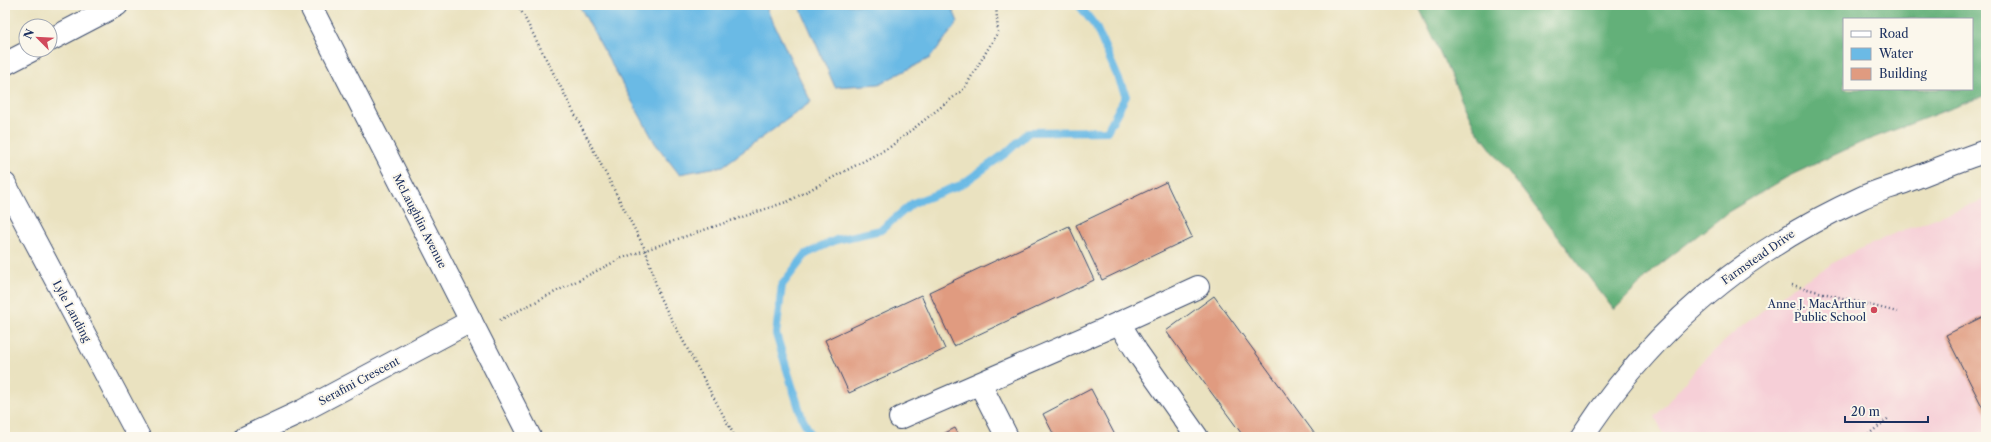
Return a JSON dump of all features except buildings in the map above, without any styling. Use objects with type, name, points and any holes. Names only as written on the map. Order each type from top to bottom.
[{"type":"street","points":[[58,36],[117,5]]},
{"type":"street","name":"McLaughlin Avenue","points":[[310,5],[530,437]]},
{"type":"street","points":[[5,64],[18,57]]},
{"type":"street","name":"Farmstead Drive","points":[[1582,437],[1623,380],[1656,342],[1709,292],[1763,251],[1802,227],[1863,197],[1986,151]]},
{"type":"street","name":"Lyle Landing","points":[[5,184],[139,437]]},
{"type":"street","points":[[900,418],[1119,324],[1198,287]]},
{"type":"street","points":[[1119,324],[1197,437]]},
{"type":"street","name":"Serafini Crescent","points":[[246,437],[474,327]]},
{"type":"street","points":[[980,384],[1007,437]]},
{"type":"path","points":[[518,5],[646,251],[660,298],[735,437]]},
{"type":"path","points":[[474,327],[622,258],[646,251],[712,226],[789,201],[890,147],[964,89],[998,32],[996,5]]},
{"type":"path","points":[[1792,284],[1897,312]]},
{"type":"path","points":[[1865,437],[1890,417]]},
{"type":"shaded area","name":"Anne J. MacArthur Public School","points":[[1986,199],[1986,437],[1665,437],[1655,417],[1703,361],[1737,330],[1789,290],[1845,256],[1893,234]]},
{"type":"green space","points":[[1418,5],[1986,5],[1986,95],[1860,143],[1789,176],[1728,212],[1658,266],[1614,310],[1475,128]]},
{"type":"water","points":[[579,5],[765,5],[811,102],[723,166],[679,174],[655,143]]},
{"type":"water","points":[[799,5],[951,5],[958,22],[930,58],[879,84],[835,87]]},
{"type":"waterway","points":[[812,437],[802,418],[776,334],[782,285],[806,254],[836,240],[881,230],[913,203],[961,185],[1006,153],[1029,132],[1107,131],[1126,96],[1096,27],[1079,5]]},
{"type":"place","name":"Anne J. MacArthur Public School","points":[[1874,310]]}]
